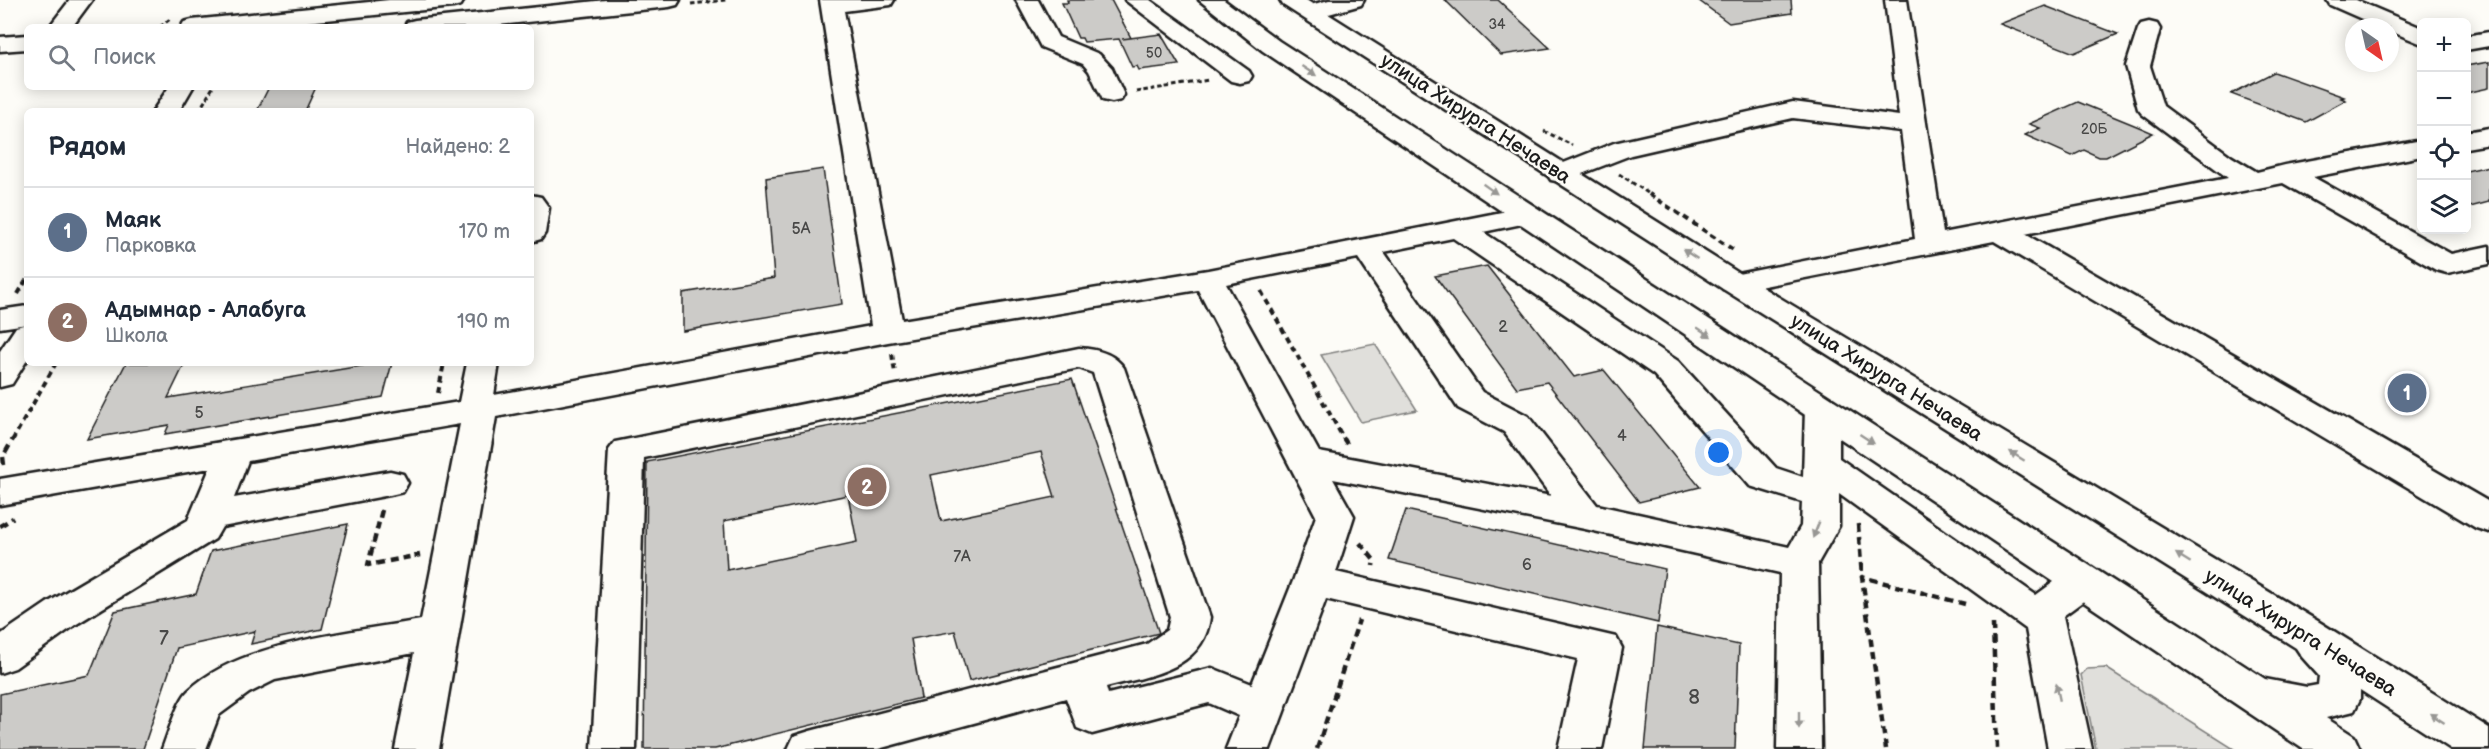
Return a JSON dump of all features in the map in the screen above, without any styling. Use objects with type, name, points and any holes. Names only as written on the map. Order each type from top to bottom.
[{"type":"street","points":[[62,24],[81,0]]},
{"type":"street","points":[[218,24],[233,0]]},
{"type":"street","points":[[235,24],[453,0]]},
{"type":"street","points":[[444,24],[669,0]]},
{"type":"street","points":[[884,0],[832,3],[888,332]]},
{"type":"street","points":[[1027,0],[1049,42],[1091,59],[1100,68],[1112,95]]},
{"type":"street","points":[[1136,0],[1240,75]]},
{"type":"street","points":[[1287,18],[1353,0]]},
{"type":"street","points":[[1896,0],[1930,244]]},
{"type":"street","points":[[2338,0],[2417,35]]},
{"type":"street","name":"улица Хирурга Нечаева","points":[[1219,6],[1287,18],[1480,143],[1561,174],[2302,631],[2487,749]]},
{"type":"street","name":"улица Хирурга Нечаева","points":[[1287,18],[1431,150],[2252,692],[2326,746]]},
{"type":"street","points":[[2149,29],[2138,66],[2151,109],[2223,163],[2250,180]]},
{"type":"street","points":[[2471,42],[2489,39]]},
{"type":"street","points":[[0,45],[24,42]]},
{"type":"street","points":[[168,108],[179,90]]},
{"type":"street","points":[[1561,174],[1623,149],[1792,110],[1914,124]]},
{"type":"street","points":[[2471,139],[2489,136]]},
{"type":"street","points":[[1431,150],[1448,154],[1480,143]]},
{"type":"street","points":[[1734,282],[2417,149]]},
{"type":"street","points":[[2286,173],[2447,264],[2489,255]]},
{"type":"street","points":[[0,492],[234,451],[479,392],[888,332],[1208,279],[1527,215]]},
{"type":"street","points":[[1458,229],[1666,368],[1763,477],[1832,482],[2042,620]]},
{"type":"street","points":[[1997,230],[2489,519]]},
{"type":"street","points":[[1366,248],[1470,400],[1516,424],[1585,516]]},
{"type":"street","points":[[1208,279],[1335,516],[1313,581],[1248,749]]},
{"type":"street","points":[[0,319],[24,315]]},
{"type":"street","points":[[0,377],[24,339]]},
{"type":"street","points":[[614,749],[627,450],[1079,358],[1092,359],[1108,368],[1190,617],[1189,631],[1180,645],[1158,657],[810,749]]},
{"type":"street","points":[[83,456],[441,379],[479,392]]},
{"type":"street","points":[[417,749],[479,392]]},
{"type":"street","points":[[1799,749],[1799,563],[1820,526],[1832,482],[1822,409]]},
{"type":"street","points":[[0,657],[61,614],[201,528],[209,516],[234,451]]},
{"type":"street","points":[[1306,462],[1585,516],[1799,563]]},
{"type":"street","points":[[209,516],[390,483]]},
{"type":"street","points":[[1313,581],[1601,648],[1580,749]]},
{"type":"street","points":[[2070,749],[2042,620],[2046,608],[2083,581]]},
{"type":"street","points":[[2252,692],[2307,704],[2339,699],[2340,670],[2302,631]]},
{"type":"street","points":[[184,749],[202,704],[234,681],[267,665],[439,632]]},
{"type":"street","points":[[1082,678],[1092,716],[1212,685],[1263,708]]},
{"type":"path","points":[[1112,95],[1240,75]]},
{"type":"path","points":[[201,108],[211,90]]},
{"type":"path","points":[[1250,270],[1363,473]]},
{"type":"path","points":[[888,332],[899,395]]},
{"type":"path","points":[[0,526],[18,515],[38,478],[10,471],[4,466],[3,458],[54,366]]},
{"type":"path","points":[[1832,482],[1862,577],[1886,749]]},
{"type":"path","points":[[382,561],[368,565],[390,483]]},
{"type":"path","points":[[1317,749],[1368,594],[1374,560],[1335,516]]},
{"type":"path","points":[[1862,577],[1971,605]]},
{"type":"path","points":[[1993,622],[1997,749]]},
{"type":"shaded area","points":[[1375,344],[1417,410],[1361,422],[1321,355]]},
{"type":"shaded area","points":[[2106,668],[2234,749],[2096,749],[2081,675],[2087,669]]},
{"type":"building","points":[[1067,0],[1111,0],[1131,38],[1161,34],[1179,65],[1139,70],[1137,66],[1132,67],[1119,39],[1084,42],[1082,38],[1078,38],[1062,3],[1068,3]]},
{"type":"building","points":[[1445,0],[1498,0],[1550,48],[1501,55]]},
{"type":"building","points":[[1698,0],[1791,0],[1792,13],[1729,23]]},
{"type":"building","points":[[2045,6],[2118,34],[2074,53],[2000,24]]},
{"type":"building","points":[[2489,62],[2489,88],[2471,92],[2471,65]]},
{"type":"building","points":[[2274,72],[2344,97],[2341,98],[2346,100],[2306,122],[2231,94]]},
{"type":"building","points":[[268,90],[315,90],[306,108],[258,108]]},
{"type":"building","points":[[2078,102],[2153,133],[2106,157],[2099,157],[2084,150],[2072,156],[2025,135],[2040,128],[2029,124]]},
{"type":"building","points":[[2489,166],[2489,202],[2471,207],[2471,170]]},
{"type":"building","points":[[823,169],[842,304],[683,331],[683,293],[774,278],[766,178]]},
{"type":"building","points":[[1487,266],[1574,377],[1604,370],[1700,487],[1639,502],[1547,382],[1517,388],[1435,276]]},
{"type":"building","points":[[124,366],[184,366],[168,398],[361,366],[391,366],[383,397],[165,434],[169,425],[87,439]]},
{"type":"building","points":[[1072,379],[1159,633],[969,681],[955,631],[911,639],[921,698],[715,749],[644,749],[647,462]],"holes":[[[1041,452],[1055,497],[941,521],[931,475]],[[848,495],[857,542],[727,570],[724,521]]]},
{"type":"building","points":[[1406,510],[1665,569],[1658,623],[1389,560]]},
{"type":"building","points":[[348,524],[322,629],[251,644],[255,631],[177,648],[143,749],[0,749],[0,694],[89,675],[115,611],[196,594],[211,551]]},
{"type":"building","points":[[1657,627],[1739,645],[1735,749],[1645,749]]},
{"type":"place","name":"Маяк","points":[[2407,393]]},
{"type":"place","name":"Адымнар - Алабуга","points":[[867,487]]}]
